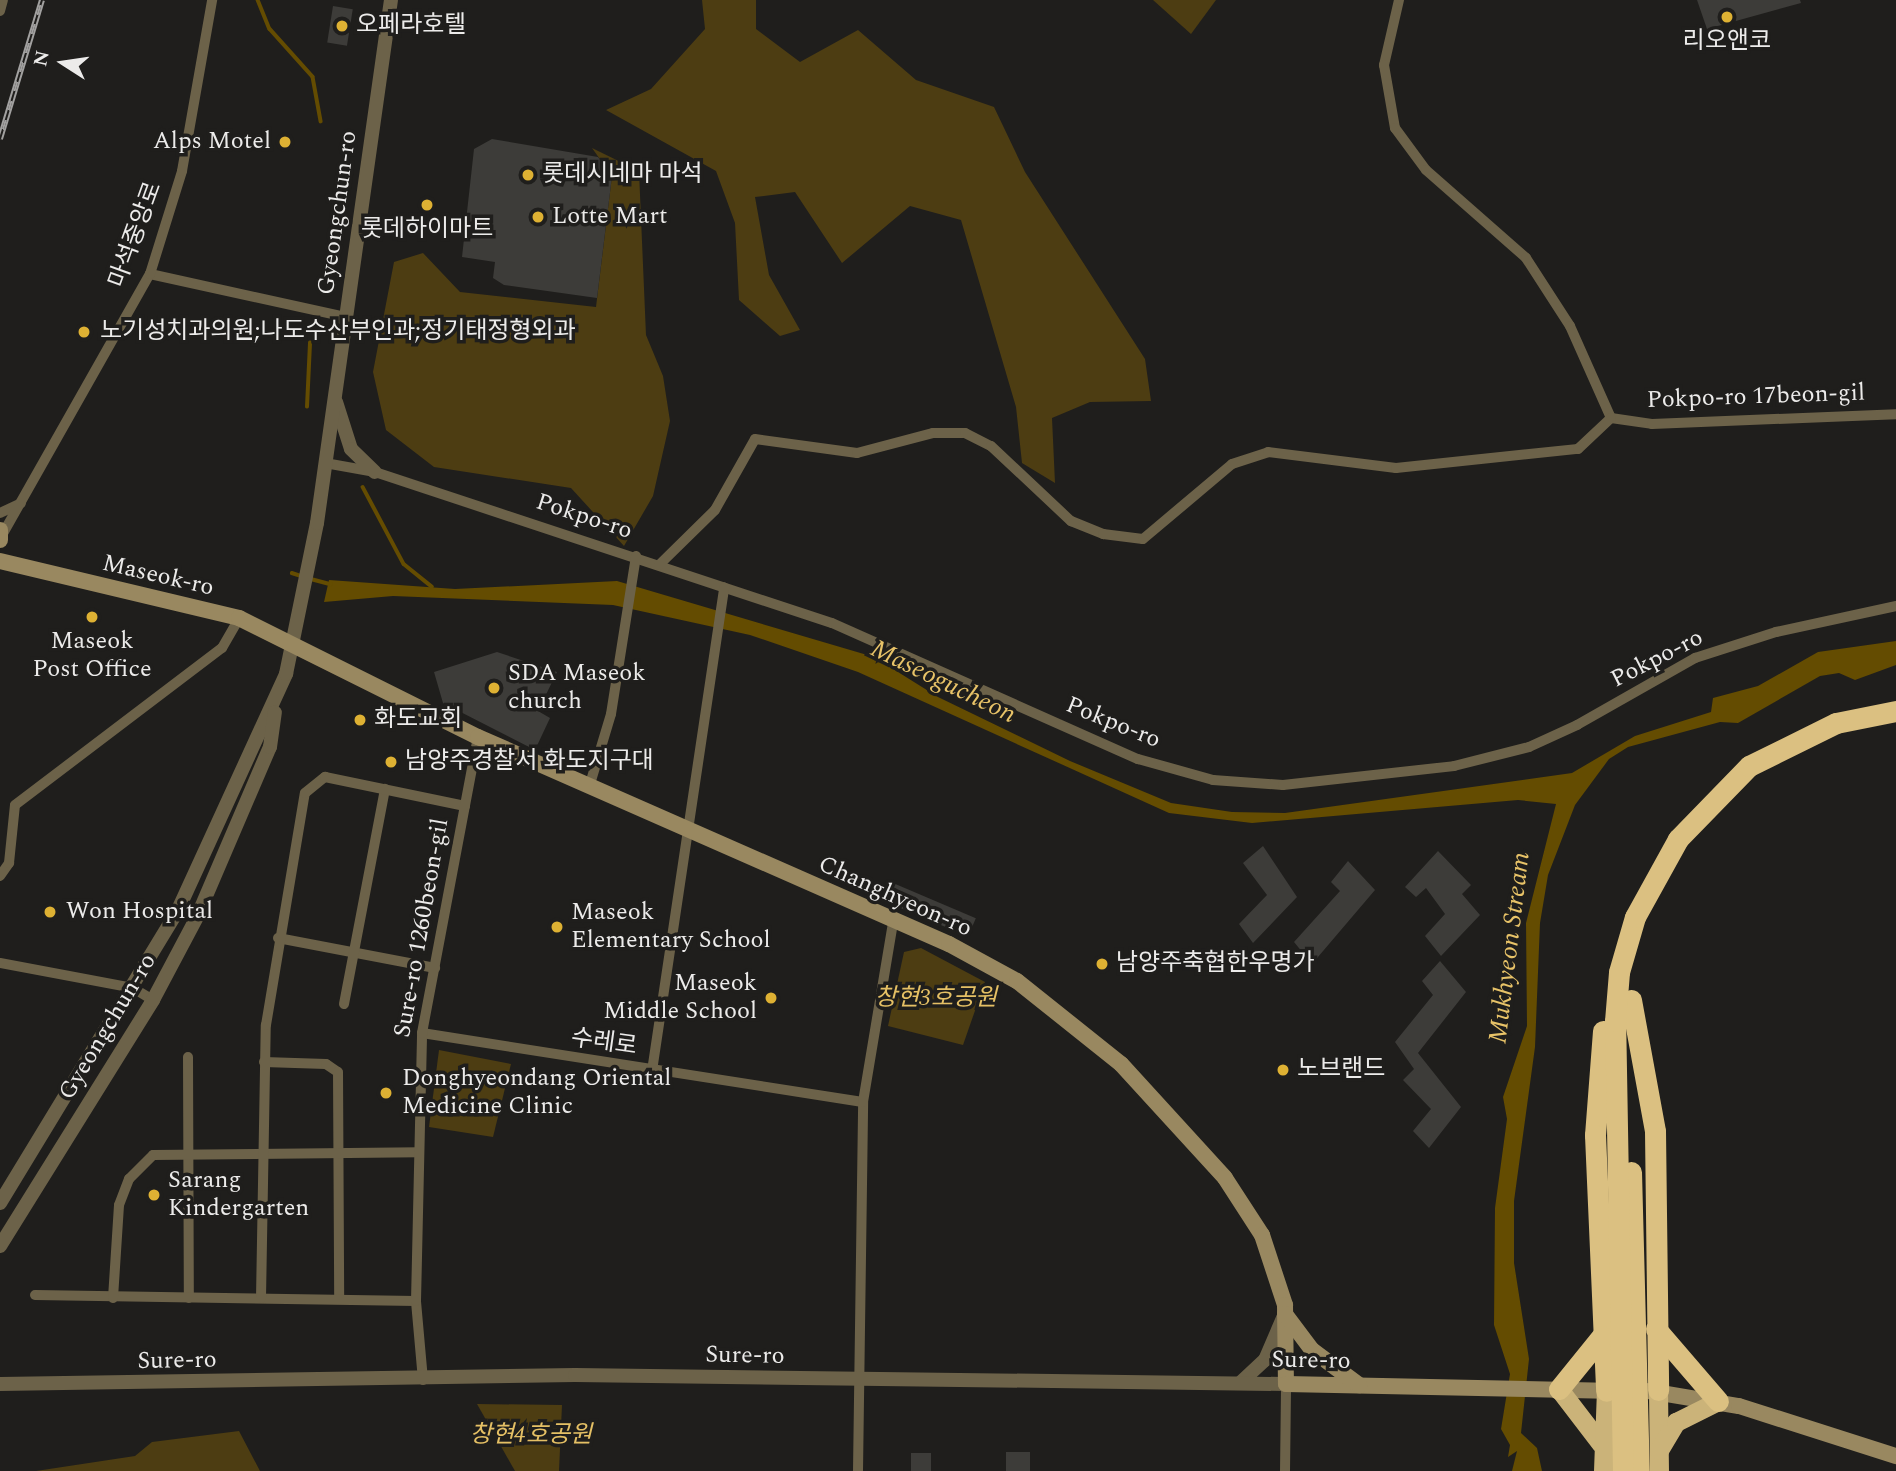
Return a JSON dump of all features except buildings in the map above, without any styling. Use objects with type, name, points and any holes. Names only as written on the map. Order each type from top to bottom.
[{"type":"highway","points":[[1603,1471],[1601,1444],[1606,1391],[1595,1135],[1603,1027],[1619,972],[1656,873],[1715,795],[1796,739],[1896,711]]},
{"type":"highway","points":[[1623,1471],[1630,1432],[1626,1062],[1640,936],[1662,883],[1724,801],[1797,754],[1896,725]]},
{"type":"highway","points":[[1619,972],[1629,1352]]},
{"type":"highway","points":[[1631,1000],[1655,1131],[1654,1327],[1659,1471]]},
{"type":"highway","points":[[1654,1327],[1718,1401],[1676,1422],[1659,1450]]},
{"type":"highway","points":[[1601,1444],[1559,1389],[1602,1336]]},
{"type":"highway","points":[[1630,1432],[1639,1471]]},
{"type":"main road","points":[[0,530],[0,539]]},
{"type":"main road","name":"Maseok-ro","points":[[5,563],[239,618],[293,643]]},
{"type":"main road","name":"Changhyeon-ro","points":[[293,643],[478,737],[590,784],[1017,981],[1121,1064],[1225,1178],[1255,1223],[1285,1314],[1286,1384]]},
{"type":"main road","points":[[1285,1314],[1312,1350],[1359,1385]]},
{"type":"main road","name":"Sure-ro","points":[[1286,1384],[1488,1385],[1559,1389]]},
{"type":"main road","points":[[1559,1389],[1658,1390],[1718,1401],[1896,1456]]},
{"type":"street","points":[[0,10],[3,0]]},
{"type":"street","name":"마석중앙로","points":[[0,539],[26,499],[150,274],[182,171],[212,0]]},
{"type":"street","name":"Gyeongchun-ro","points":[[0,1247],[153,1000],[248,803],[270,747],[276,704],[293,643],[310,556],[391,0]]},
{"type":"street","name":"Pokpo-ro 17beon-gil","points":[[1399,0],[1384,65],[1395,128],[1426,170],[1526,258],[1570,326],[1611,418],[1652,424],[1896,414]]},
{"type":"street","points":[[150,274],[346,317]]},
{"type":"street","points":[[335,397],[351,449],[375,472]]},
{"type":"street","points":[[659,565],[715,510],[755,439],[857,453],[933,433],[965,433],[991,446],[1071,521],[1103,534],[1143,539],[1232,464],[1268,452],[1396,468],[1578,449],[1611,418]]},
{"type":"street","name":"Pokpo-ro","points":[[325,463],[375,472],[724,587],[893,648],[1138,759],[1213,780],[1283,785],[1454,766],[1529,747],[1695,658],[1776,632],[1896,606]]},
{"type":"street","points":[[0,513],[26,499]]},
{"type":"street","points":[[590,784],[611,714],[636,556]]},
{"type":"street","points":[[652,1071],[724,587]]},
{"type":"street","points":[[0,876],[9,863],[15,805],[222,648],[239,618]]},
{"type":"street","name":"Gyeongchun-ro","points":[[0,1203],[133,988],[211,844],[276,704]]},
{"type":"street","name":"Sure-ro 1260beon-gil","points":[[423,1380],[416,1301],[422,1033],[478,737]]},
{"type":"street","points":[[261,1298],[264,1062],[278,938],[298,816],[310,783],[325,777],[465,806]]},
{"type":"street","points":[[344,1004],[385,789]]},
{"type":"street","points":[[858,1471],[863,1102],[893,922]]},
{"type":"street","points":[[278,938],[353,950],[435,968]]},
{"type":"street","points":[[0,963],[133,988],[153,1000]]},
{"type":"street","name":"수레로","points":[[422,1033],[863,1102]]},
{"type":"street","points":[[188,1057],[189,1298]]},
{"type":"street","points":[[264,1062],[326,1064],[338,1072],[339,1299]]},
{"type":"street","points":[[113,1297],[115,1226],[129,1179],[153,1155],[261,1151],[419,1152]]},
{"type":"street","points":[[35,1295],[416,1301]]},
{"type":"street","points":[[1240,1383],[1265,1360],[1285,1314]]},
{"type":"street","points":[[0,1374],[30,1385]]},
{"type":"street","name":"Sure-ro","points":[[0,1384],[423,1380],[1286,1384]]},
{"type":"street","points":[[1285,1471],[1286,1384]]},
{"type":"street","points":[[0,1395],[30,1385]]},
{"type":"green space","points":[[702,0],[756,0],[756,29],[800,62],[858,30],[916,80],[994,107],[1025,172],[1145,359],[1151,401],[1090,402],[1052,418],[1055,483],[1022,463],[1016,407],[961,220],[910,206],[842,263],[795,192],[755,197],[769,275],[800,330],[780,336],[739,300],[735,223],[716,171],[606,110],[651,89],[705,29]]},
{"type":"green space","points":[[1153,0],[1216,0],[1191,34]]},
{"type":"green space","points":[[592,148],[639,171],[646,335],[663,376],[670,421],[653,496],[624,546],[571,488],[434,467],[386,430],[373,372],[394,262],[423,253],[460,292],[596,307],[612,176]]},
{"type":"green space","name":"창현3호공원","points":[[921,948],[985,982],[963,1045],[888,1026],[904,952]]},
{"type":"green space","points":[[439,1050],[511,1064],[493,1137],[429,1127]]},
{"type":"green space","name":"창현4호공원","points":[[477,1404],[562,1405],[559,1471],[515,1471]]},
{"type":"green space","points":[[239,1431],[260,1471],[36,1471],[135,1456],[152,1442]]},
{"type":"shaded area","points":[[329,580],[455,589],[617,581],[874,657],[938,697],[1070,761],[1171,803],[1232,812],[1285,813],[1572,773],[1635,736],[1711,712],[1713,698],[1758,686],[1818,652],[1896,641],[1896,665],[1855,680],[1839,673],[1820,676],[1738,723],[1720,722],[1628,747],[1609,759],[1575,805],[1548,875],[1540,923],[1535,1047],[1514,1201],[1514,1263],[1529,1359],[1521,1433],[1537,1448],[1542,1471],[1512,1471],[1517,1451],[1508,1457],[1510,1445],[1501,1429],[1510,1374],[1494,1325],[1495,1208],[1507,1119],[1503,1097],[1527,1026],[1526,923],[1556,804],[1518,800],[1252,823],[1169,813],[858,672],[750,635],[613,605],[393,596],[324,602]]},
{"type":"waterway","points":[[258,0],[270,29],[313,77],[321,121]]},
{"type":"waterway","points":[[307,407],[310,343]]},
{"type":"waterway","points":[[363,487],[404,564],[432,587]]},
{"type":"waterway","name":"Maseogucheon","points":[[292,573],[304,577]]},
{"type":"waterway","name":"Maseogucheon","points":[[311,579],[330,584]]},
{"type":"railway","points":[[0,139],[42,0]]},
{"type":"place","name":"리오앤코","points":[[1727,17]]},
{"type":"place","name":"오페라호텔","points":[[342,26]]},
{"type":"place","name":"Alps Motel","points":[[285,142]]},
{"type":"place","name":"롯데시네마 마석","points":[[528,175]]},
{"type":"place","name":"롯데하이마트","points":[[427,205]]},
{"type":"place","name":"Lotte Mart","points":[[538,217]]},
{"type":"place","name":"노기성치과의원;나도수산부인과;정기태정형외과","points":[[84,332]]},
{"type":"place","name":"Maseok Post Office","points":[[92,617]]},
{"type":"place","name":"SDA Maseok church","points":[[494,688]]},
{"type":"place","name":"화도교회","points":[[360,720]]},
{"type":"place","name":"남양주경찰서 화도지구대","points":[[391,762]]},
{"type":"place","name":"Won Hospital","points":[[50,912]]},
{"type":"place","name":"Maseok Elementary School","points":[[557,927]]},
{"type":"place","name":"남양주축협한우명가","points":[[1102,964]]},
{"type":"place","name":"Maseok Middle School","points":[[771,998]]},
{"type":"place","name":"노브랜드","points":[[1283,1070]]},
{"type":"place","name":"Donghyeondang Oriental Medicine Clinic","points":[[386,1093]]},
{"type":"place","name":"Sarang Kindergarten","points":[[154,1195]]},
{"type":"water label","name":"Mukhyeon Stream","points":[[1510,948]]}]
